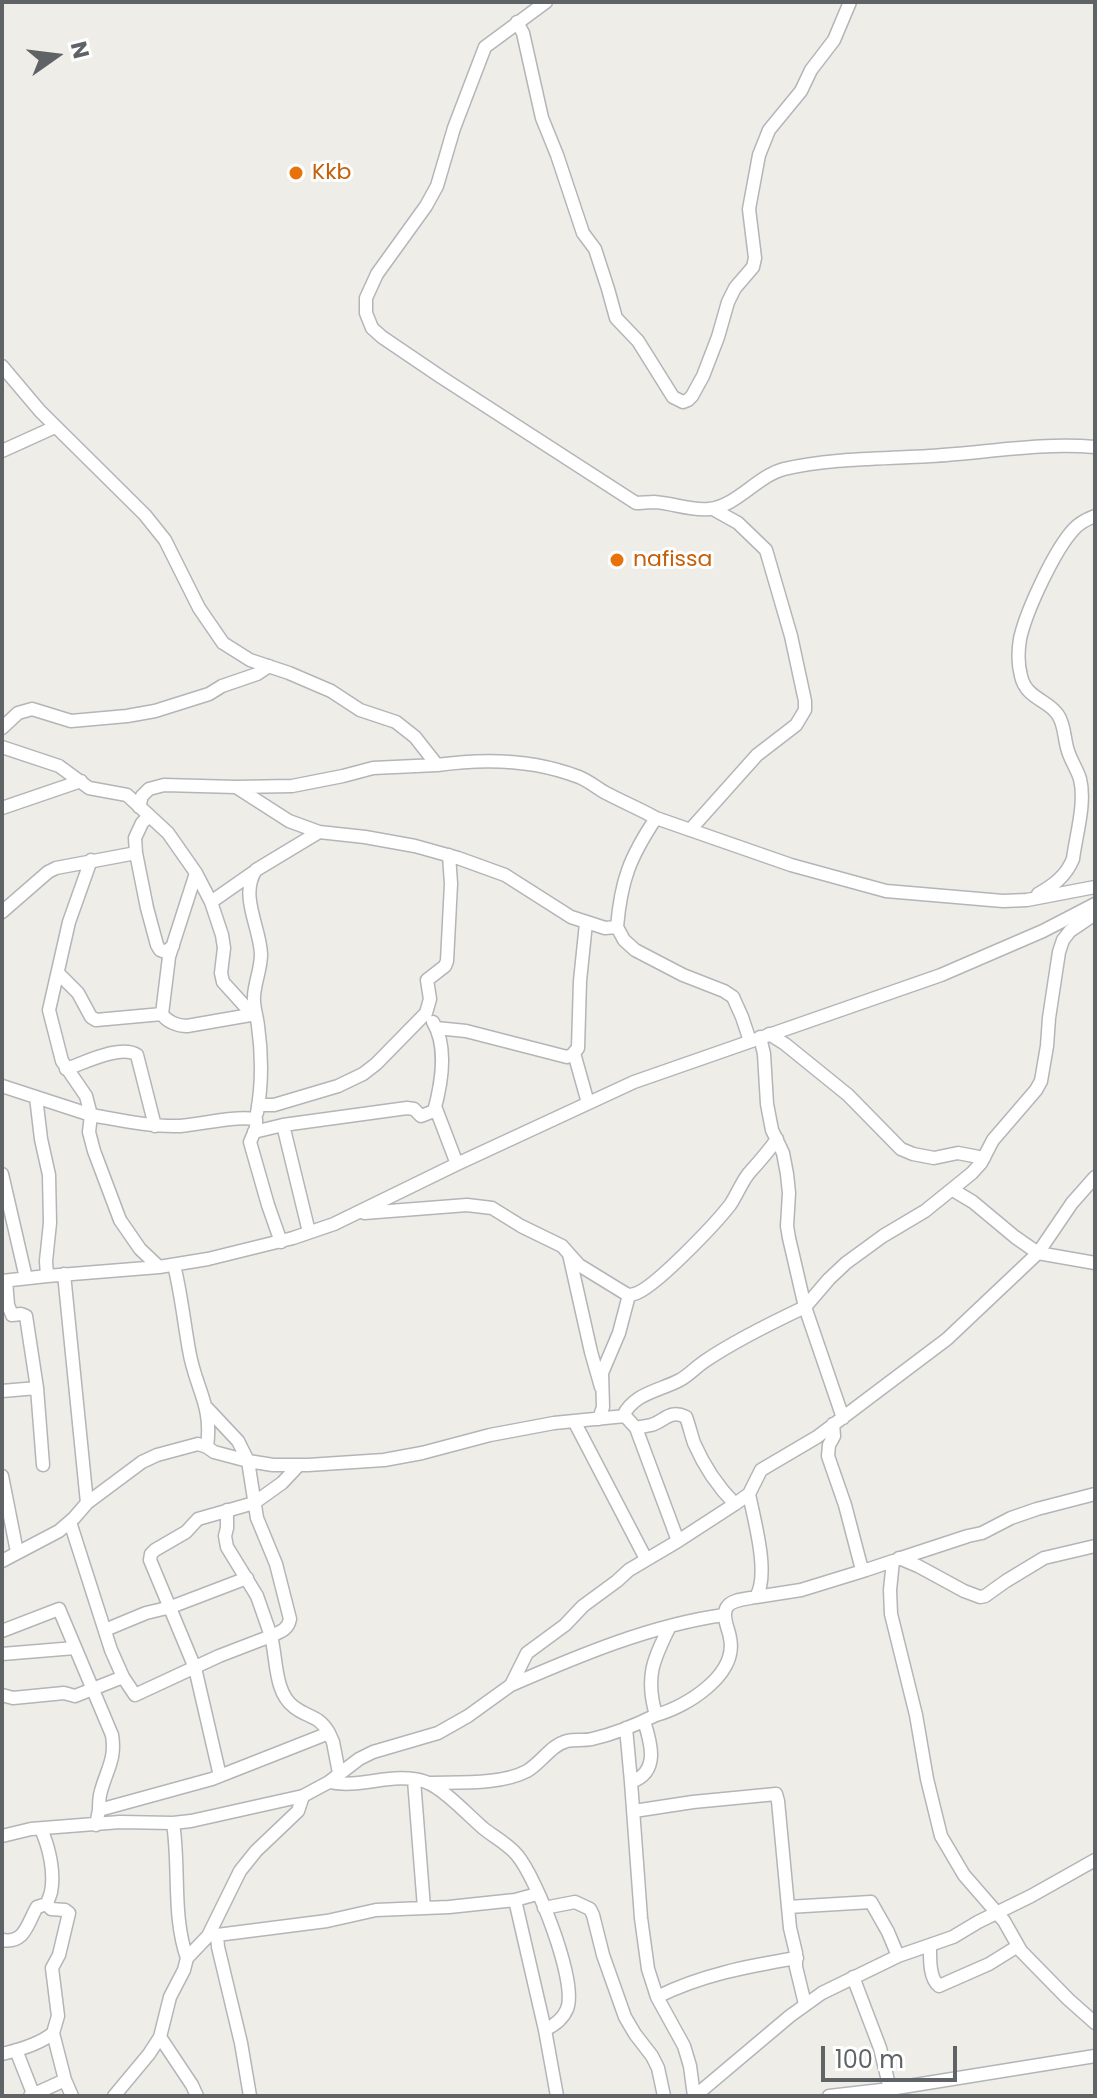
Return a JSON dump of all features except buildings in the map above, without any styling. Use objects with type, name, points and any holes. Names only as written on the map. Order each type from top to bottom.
[{"type":"street","points":[[546,2],[485,47],[454,128],[437,186],[384,264],[366,298],[366,313],[372,328],[382,337],[636,503],[713,509],[779,470],[796,467],[1051,446],[1095,447]]},
{"type":"street","points":[[517,22],[523,33],[542,118],[583,233],[595,249],[616,318],[638,341],[673,397],[683,402],[692,396],[703,376],[735,288],[753,267],[755,258],[749,209],[759,155],[769,130],[801,91],[811,70],[834,40],[850,2]]},
{"type":"street","points":[[2,366],[55,427],[145,515],[165,540],[199,608],[223,643],[250,660],[331,691],[360,710],[396,722],[415,737],[437,765]]},
{"type":"street","points":[[2,451],[55,427]]},
{"type":"street","points":[[690,830],[757,755],[796,725],[805,710],[791,636],[766,550],[738,523],[713,509]]},
{"type":"street","points":[[1027,900],[1052,885],[1070,868],[1082,797],[1079,777],[1068,752],[1059,716],[1037,700],[1022,680],[1020,639],[1050,566],[1065,540],[1083,521],[1095,516]]},
{"type":"street","points":[[2,728],[18,713],[32,709],[71,721],[155,711],[209,694],[269,666]]},
{"type":"street","points":[[2,747],[59,766],[89,788],[127,795],[168,833],[196,873],[211,902],[224,948],[221,978],[241,1004],[254,1014]]},
{"type":"street","points":[[139,807],[142,796],[149,789],[164,785],[292,786],[373,768],[498,760],[549,768],[582,778],[656,818],[791,865],[886,891],[1003,901],[1027,900],[1095,887]]},
{"type":"street","points":[[2,808],[81,781]]},
{"type":"street","points":[[236,787],[289,821],[319,832],[365,837],[449,855],[505,875],[571,917],[605,928],[617,927]]},
{"type":"street","points":[[149,816],[135,838],[136,853],[157,945],[165,952],[173,946]]},
{"type":"street","points":[[656,818],[636,848],[619,901],[617,927],[624,940],[635,950],[733,997],[742,1017],[760,1037],[818,1070],[848,1095],[901,1149],[934,1158],[962,1153],[984,1158]]},
{"type":"street","points":[[211,902],[319,832]]},
{"type":"street","points":[[3,909],[56,868],[136,853]]},
{"type":"street","points":[[258,1105],[274,1105],[338,1086],[363,1074],[426,1013],[430,999],[427,980],[447,961],[451,884],[449,855]]},
{"type":"street","points":[[91,860],[69,922],[49,1010],[62,1061],[86,1096],[94,1151],[120,1220],[140,1249],[159,1267]]},
{"type":"street","points":[[256,870],[249,886],[261,950],[261,968],[254,995],[261,1064],[258,1105],[250,1142],[281,1242]]},
{"type":"street","points":[[196,873],[169,957],[162,1014],[166,1020],[181,1026],[254,1014]]},
{"type":"street","points":[[43,1465],[37,1388],[26,1316],[12,1315],[6,1311],[4,1281],[174,1265],[281,1242],[353,1214],[634,1082],[941,975],[1043,931],[1095,904]]},
{"type":"street","points":[[623,1416],[640,1396],[678,1381],[773,1322],[805,1307],[846,1263],[953,1190],[972,1173],[993,1140],[1041,1081],[1059,952],[1070,931],[1095,914]]},
{"type":"street","points":[[436,1028],[478,1034],[567,1057],[574,1053],[578,1048],[586,923]]},
{"type":"street","points":[[58,973],[78,993],[91,1017],[96,1020],[162,1014]]},
{"type":"street","points":[[426,1013],[436,1028],[442,1055],[436,1109],[457,1164]]},
{"type":"street","points":[[760,1037],[767,1104],[772,1130],[783,1153],[789,1193],[789,1238],[838,1421],[828,1451],[829,1461],[845,1505],[861,1566],[866,1570]]},
{"type":"street","points":[[66,1069],[121,1050],[131,1051],[137,1055],[155,1126]]},
{"type":"street","points":[[574,1053],[588,1103]]},
{"type":"street","points":[[2,1086],[91,1115],[155,1126],[201,1124],[243,1117],[255,1125],[283,1125],[407,1108],[414,1109],[421,1116],[436,1109]]},
{"type":"street","points":[[36,1097],[49,1175],[47,1276]]},
{"type":"street","points":[[283,1125],[309,1232]]},
{"type":"street","points":[[353,1214],[413,1208],[492,1208],[569,1251],[579,1265],[629,1295],[636,1294],[655,1281],[717,1220],[777,1139]]},
{"type":"street","points":[[2,1176],[26,1278]]},
{"type":"street","points":[[511,1685],[527,1653],[565,1625],[583,1606],[629,1570],[749,1494],[761,1470],[817,1437],[947,1339],[1038,1253],[1072,1203],[1095,1177]]},
{"type":"street","points":[[953,1190],[1038,1253],[1095,1263]]},
{"type":"street","points":[[569,1251],[601,1387]]},
{"type":"street","points":[[174,1265],[189,1354],[207,1408],[210,1429],[207,1447]]},
{"type":"street","points":[[64,1274],[87,1503]]},
{"type":"street","points":[[599,1419],[603,1407],[602,1373],[619,1333],[629,1295]]},
{"type":"street","points":[[2,1391],[37,1388]]},
{"type":"street","points":[[70,1522],[111,1650],[135,1695],[286,1629],[290,1619],[276,1564],[257,1518],[248,1461],[238,1441],[207,1408]]},
{"type":"street","points":[[636,1428],[652,1425],[672,1414],[686,1417],[710,1474],[719,1489],[735,1504]]},
{"type":"street","points":[[2,1561],[59,1531],[87,1503],[142,1462],[198,1444],[214,1452],[273,1465],[384,1460],[490,1435],[623,1416],[636,1428],[678,1541]]},
{"type":"street","points":[[574,1421],[646,1559]]},
{"type":"street","points":[[220,1776],[195,1668],[150,1560],[151,1554],[186,1532],[198,1519],[254,1503],[282,1483],[299,1465]]},
{"type":"street","points":[[2,1476],[17,1552]]},
{"type":"street","points":[[749,1494],[758,1533],[762,1582],[756,1597]]},
{"type":"street","points":[[334,1777],[354,1784],[397,1778],[428,1783],[488,1781],[522,1774],[566,1741],[588,1740],[626,1728],[688,1701],[703,1691],[725,1665],[731,1646],[724,1615],[727,1606],[734,1601],[801,1590],[982,1533],[1037,1509],[1095,1494]]},
{"type":"street","points":[[227,1510],[225,1540],[257,1596],[271,1636],[281,1689],[291,1705],[324,1724],[333,1742],[334,1777]]},
{"type":"street","points":[[896,1560],[918,1566],[980,1597],[1044,1558],[1095,1546]]},
{"type":"street","points":[[896,1560],[890,1590],[891,1614],[941,1836],[964,1875],[1004,1921],[1018,1946],[1046,1978],[1095,2023]]},
{"type":"street","points":[[105,1630],[247,1578]]},
{"type":"street","points":[[2,1631],[59,1609],[111,1731],[115,1751],[101,1790],[96,1825]]},
{"type":"street","points":[[3,1834],[120,1822],[191,1821],[303,1796],[359,1759],[438,1733],[511,1685],[552,1667],[670,1626],[724,1615]]},
{"type":"street","points":[[631,1782],[642,1777],[651,1761],[651,1668],[670,1626]]},
{"type":"street","points":[[2,1654],[75,1648]]},
{"type":"street","points":[[2,1695],[13,1698],[64,1693],[75,1696],[123,1677]]},
{"type":"street","points":[[626,1728],[648,1969],[657,1997],[684,2046],[694,2096]]},
{"type":"street","points":[[99,1810],[220,1776],[329,1733]]},
{"type":"street","points":[[414,1780],[424,1908]]},
{"type":"street","points":[[428,1783],[514,1852],[544,1908],[562,1957],[569,1989],[567,2010],[556,2024],[545,2030]]},
{"type":"street","points":[[634,1811],[646,1807],[776,1794],[790,1928],[805,2004]]},
{"type":"street","points":[[187,1958],[212,1935],[240,1871],[298,1811],[303,1796]]},
{"type":"street","points":[[114,2096],[160,2037],[170,1997],[187,1958],[177,1908],[177,1851],[173,1823]]},
{"type":"street","points":[[41,1829],[50,1860],[51,1892],[47,1904]]},
{"type":"street","points":[[694,2096],[805,2004],[898,1956],[953,1937],[1095,1860]]},
{"type":"street","points":[[212,1935],[327,1921],[376,1910],[515,1900],[537,1894]]},
{"type":"street","points":[[515,1900],[557,2096]]},
{"type":"street","points":[[544,1908],[575,1902],[590,1909],[625,2017],[658,2068],[664,2096]]},
{"type":"street","points":[[788,1907],[871,1902],[898,1956]]},
{"type":"street","points":[[2,1940],[12,1942],[20,1938],[37,1907],[47,1904]]},
{"type":"street","points":[[47,1904],[51,1909],[69,1913],[59,1955],[52,1968],[58,2016],[53,2033],[72,2096]]},
{"type":"street","points":[[212,1935],[218,1947],[241,2043],[250,2096]]},
{"type":"street","points":[[930,1945],[932,1977],[939,1986],[989,1964],[1018,1946]]},
{"type":"street","points":[[657,1997],[698,1979],[797,1958]]},
{"type":"street","points":[[853,1977],[880,2048],[890,2089]]},
{"type":"street","points":[[2,2054],[53,2033]]},
{"type":"street","points":[[160,2037],[197,2096]]},
{"type":"street","points":[[16,2050],[33,2095],[65,2080]]},
{"type":"street","points":[[829,2096],[1095,2056]]},
{"type":"place","name":"Kkb","points":[[296,173]]},
{"type":"place","name":"nafissa","points":[[617,560]]}]
